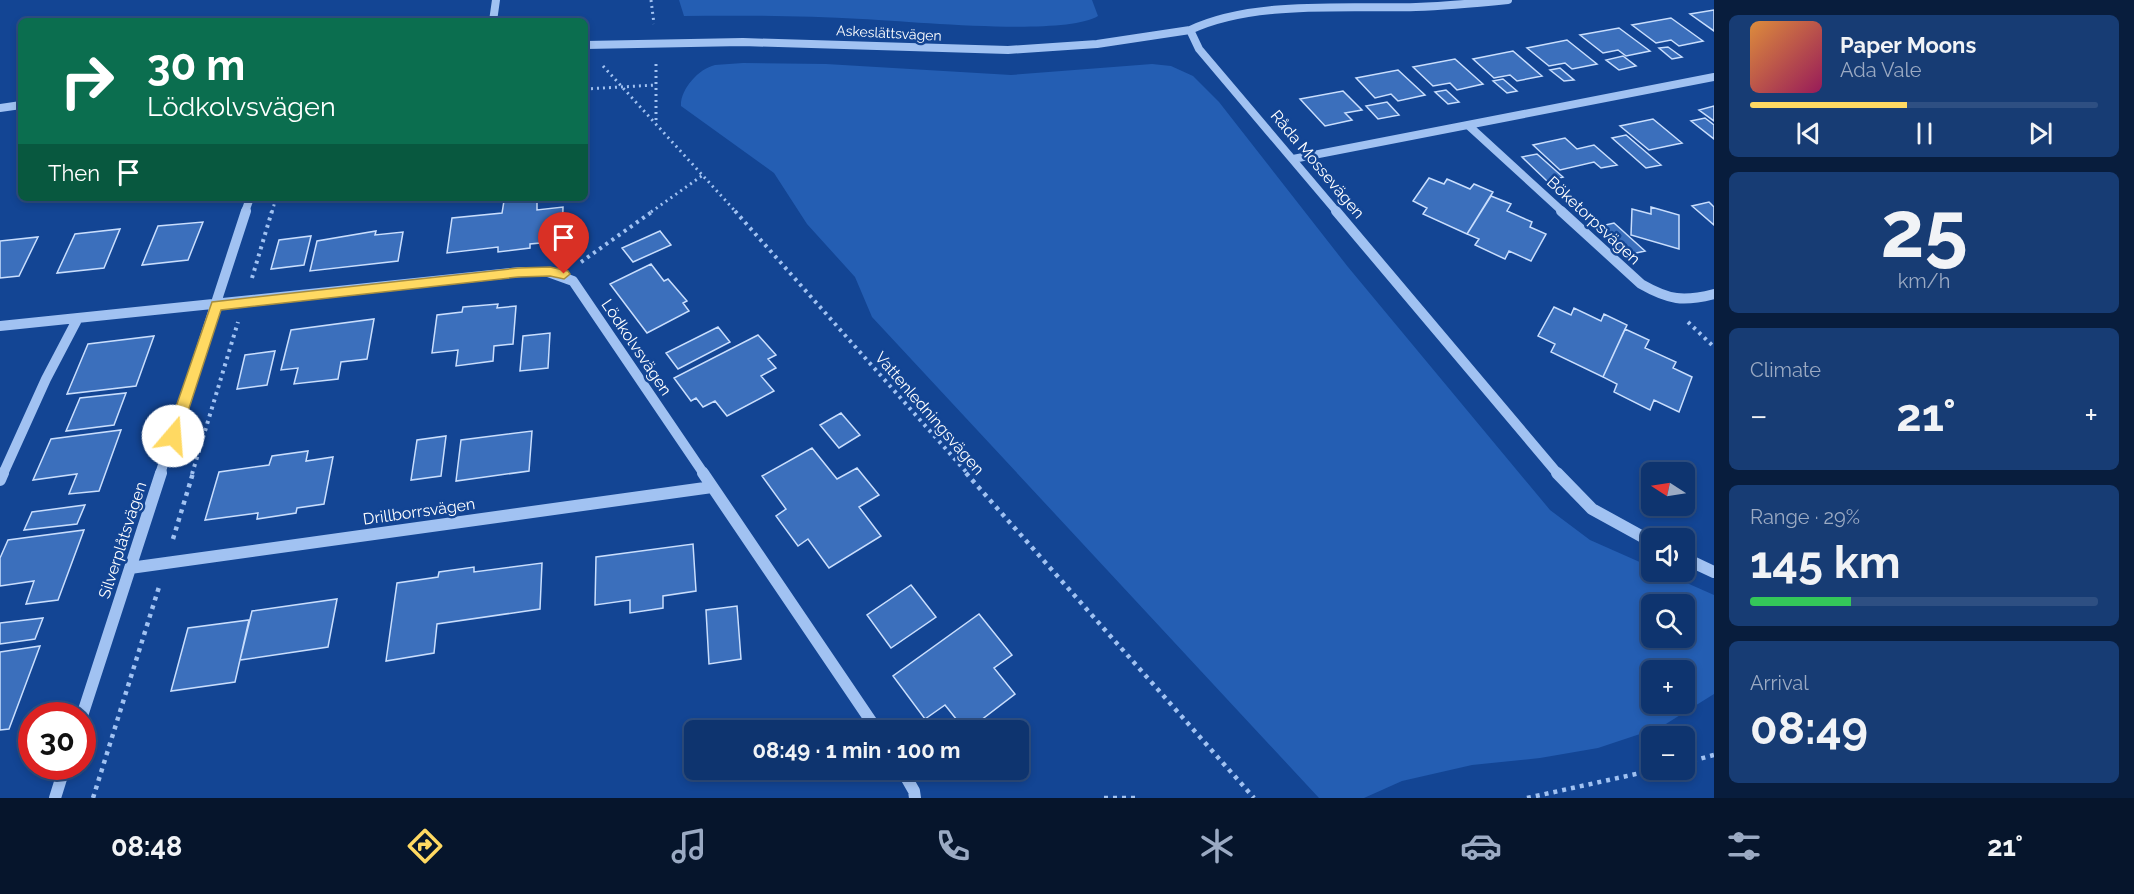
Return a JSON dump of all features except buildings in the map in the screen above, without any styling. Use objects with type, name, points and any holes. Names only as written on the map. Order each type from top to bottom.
[{"type":"street","points":[[493,18],[496,0]]},
{"type":"street","points":[[1190,30],[1196,23],[1250,10],[1294,7],[1417,7],[1508,0]]},
{"type":"street","name":"Askeslättsvägen","points":[[588,45],[657,42],[838,44],[1008,50],[1068,47],[1190,30]]},
{"type":"street","name":"Råda Mossevägen","points":[[1190,30],[1199,49],[1570,488],[1592,509],[1641,536]]},
{"type":"street","points":[[1293,159],[1714,77]]},
{"type":"street","points":[[0,108],[18,105]]},
{"type":"street","name":"Böketorpsvägen","points":[[1469,126],[1641,284],[1676,300]]},
{"type":"street","name":"Silverplåtsvägen","points":[[87,702],[249,201]]},
{"type":"street","points":[[0,326],[216,306],[513,273],[564,274]]},
{"type":"street","name":"Lödkolvsvägen","points":[[564,274],[573,281],[870,720]]},
{"type":"street","points":[[1676,300],[1714,294]]},
{"type":"street","points":[[0,480],[62,345],[78,318]]},
{"type":"street","name":"Drillborrsvägen","points":[[130,568],[712,487]]},
{"type":"street","points":[[1695,563],[1714,572]]},
{"type":"street","points":[[55,798],[61,780]]},
{"type":"street","points":[[908,780],[915,798]]},
{"type":"path","points":[[651,0],[657,42],[656,123]]},
{"type":"path","name":"Vattenledningsvägen","points":[[600,63],[703,175],[1254,798]]},
{"type":"path","points":[[588,89],[656,85]]},
{"type":"path","points":[[564,274],[703,175]]},
{"type":"path","points":[[93,798],[167,562],[275,201]]},
{"type":"path","points":[[1676,300],[1683,317],[1714,347]]},
{"type":"path","points":[[1695,760],[1714,755]]},
{"type":"path","points":[[1527,798],[1641,773]]},
{"type":"path","points":[[1104,798],[1135,798]]},
{"type":"shaded area","points":[[679,0],[1092,0],[1098,16],[1080,22],[1053,26],[1021,27],[818,17],[684,16]]},
{"type":"shaded area","points":[[826,64],[1011,75],[1152,64],[1171,66],[1193,76],[1219,102],[1348,267],[1550,510],[1590,540],[1641,563],[1641,582],[1685,582],[1714,595],[1714,694],[1695,706],[1695,660],[1641,660],[1641,714],[1682,714],[1663,726],[1641,726],[1641,734],[1598,748],[1540,758],[1472,765],[1402,781],[1364,798],[1319,798],[872,317],[855,277],[807,224],[774,173],[681,106],[681,100],[691,81],[702,71],[715,65]]},
{"type":"route","points":[[173,436],[216,306],[518,273],[564,274]]}]
